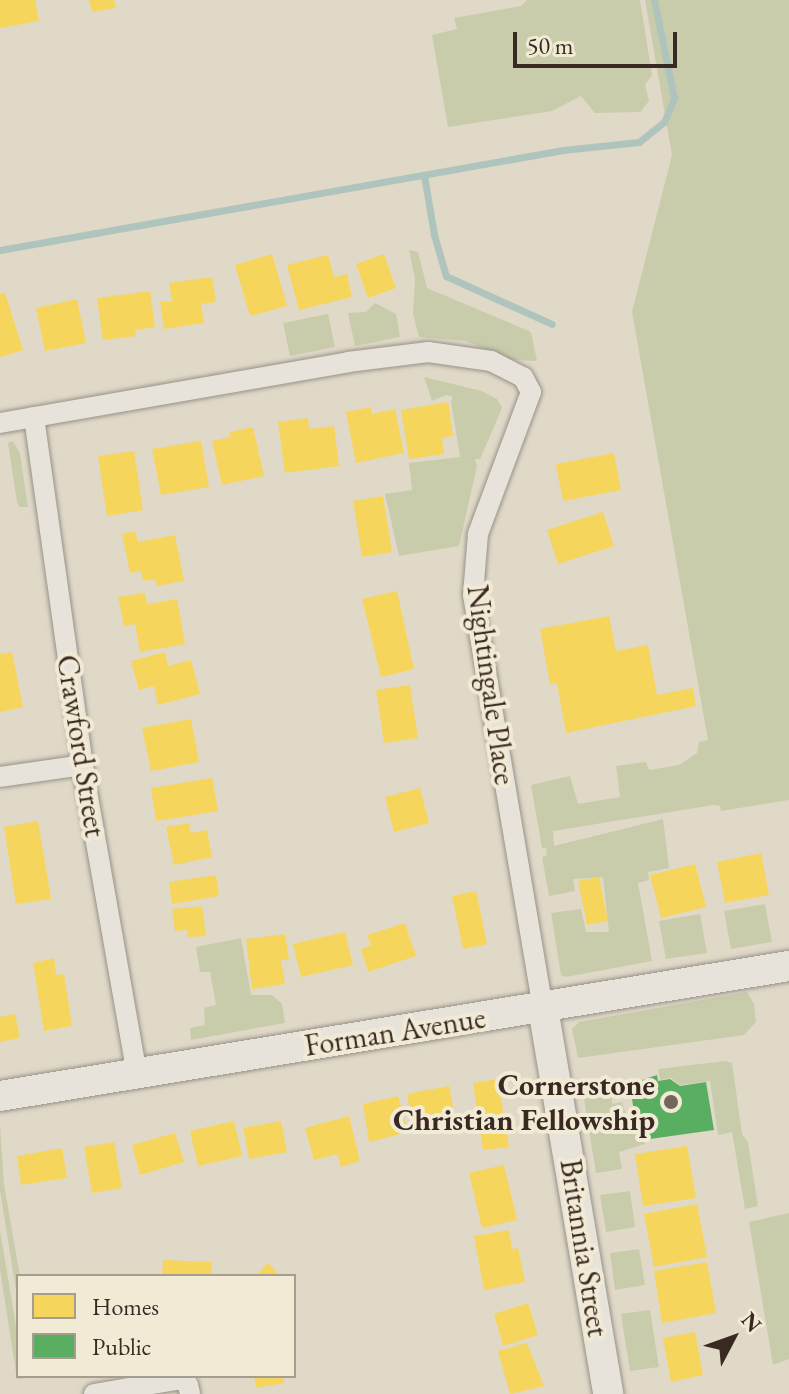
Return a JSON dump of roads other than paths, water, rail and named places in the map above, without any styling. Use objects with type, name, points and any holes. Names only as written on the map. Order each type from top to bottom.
[{"type":"street","name":"Nightingale Place","points":[[0,423],[428,352],[491,361],[523,377],[531,392],[478,534],[473,595],[543,1008]]},
{"type":"street","name":"Crawford Street","points":[[34,417],[83,765],[137,1074]]},
{"type":"street","points":[[0,777],[83,765]]},
{"type":"street","name":"Forman Avenue","points":[[0,1096],[789,966]]},
{"type":"street","name":"Britannia Street","points":[[543,1008],[608,1394]]},
{"type":"street","points":[[94,1394],[181,1379],[188,1385],[190,1394]]},
{"type":"waterway","points":[[0,250],[563,150],[639,142],[664,122],[674,98],[654,0]]},
{"type":"waterway","points":[[424,175],[434,235],[446,276],[552,324]]},
{"type":"place","name":"Cornerstone Christian Fellowship","points":[[671,1102]]}]
